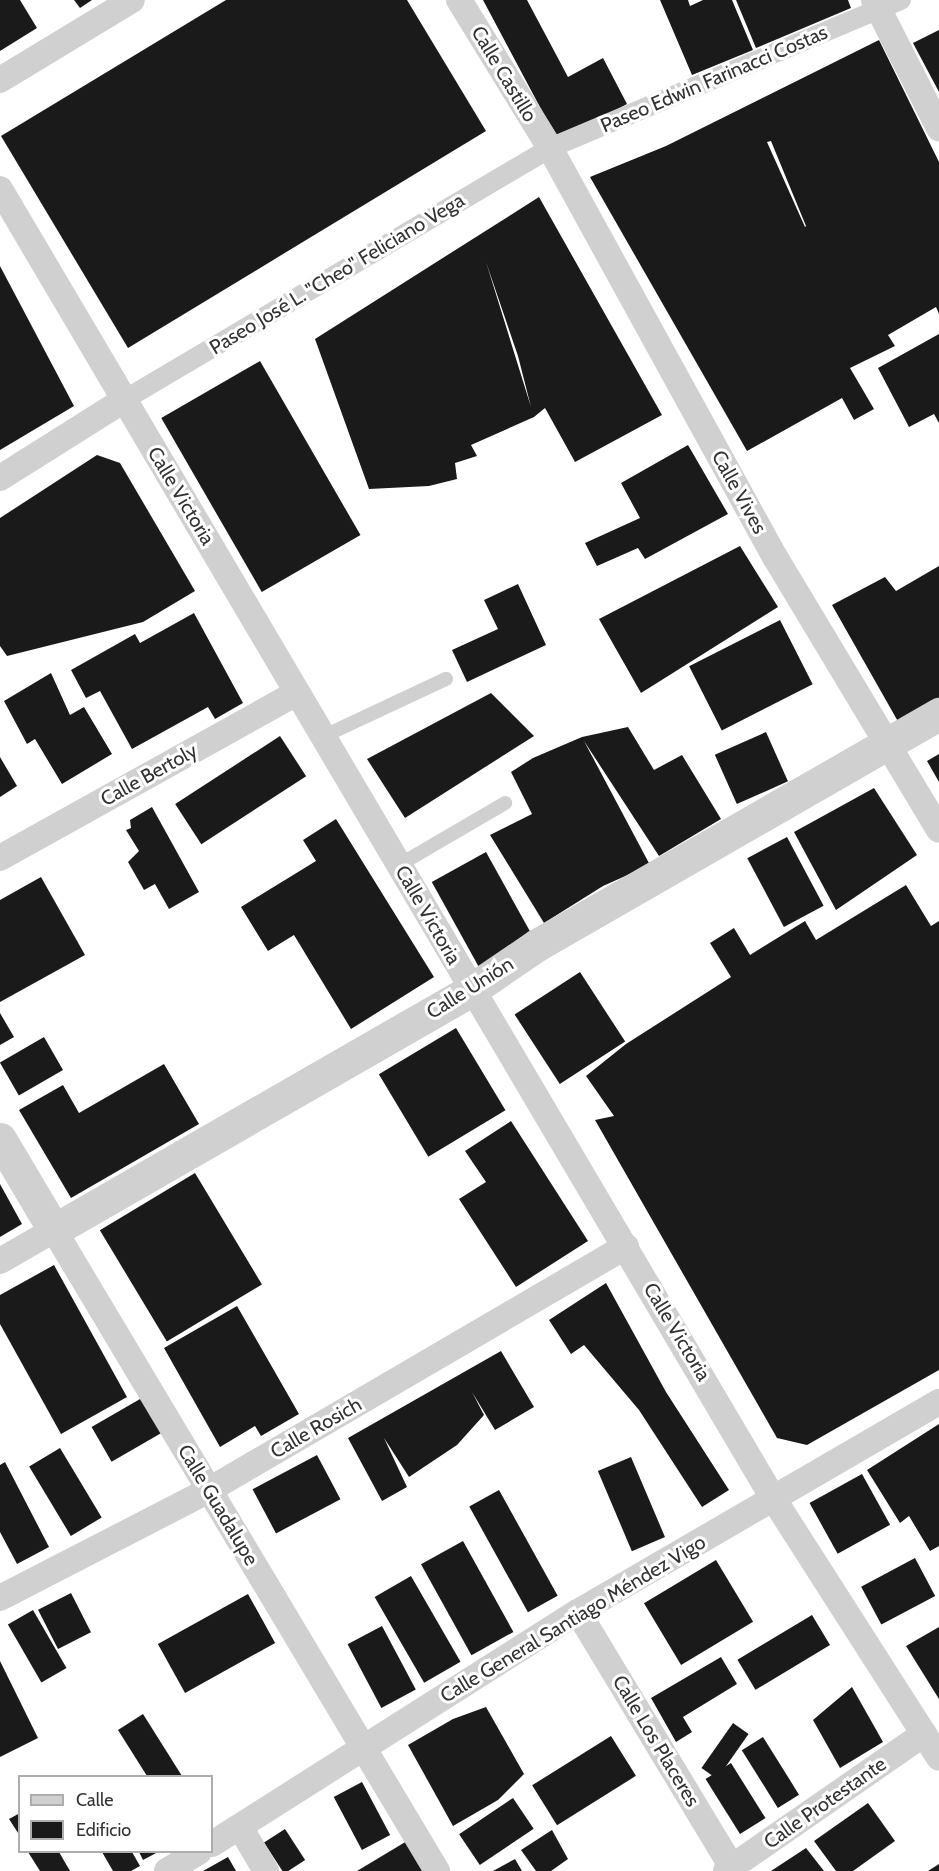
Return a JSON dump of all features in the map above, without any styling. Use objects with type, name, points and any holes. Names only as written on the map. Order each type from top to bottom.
[{"type":"street","points":[[0,80],[132,0]]},
{"type":"street","name":"Calle Castillo","points":[[459,0],[549,148]]},
{"type":"street","name":"Paseo Edwin Farinacci Costas","points":[[549,148],[876,5],[901,0]]},
{"type":"street","points":[[876,5],[939,128]]},
{"type":"street","name":"Paseo José L. \"Cheo\" Feliciano Vega","points":[[124,400],[549,148]]},
{"type":"street","name":"Calle Vives","points":[[549,148],[775,557],[939,830]]},
{"type":"street","name":"Calle Victoria","points":[[0,189],[773,1498],[939,1758]]},
{"type":"street","points":[[0,478],[124,400]]},
{"type":"street","name":"Calle Bertoly","points":[[0,858],[297,693]]},
{"type":"street","name":"Calle Unión","points":[[0,1261],[471,990],[537,945],[939,714]]},
{"type":"street","name":"Calle Guadalupe","points":[[0,1139],[437,1871]]},
{"type":"street","name":"Calle Rosich","points":[[0,1598],[209,1490],[626,1246]]},
{"type":"street","name":"Calle General Santiago Méndez Vigo","points":[[213,1843],[578,1612],[939,1402]]},
{"type":"street","name":"Calle Los Placeres","points":[[578,1612],[731,1870]]},
{"type":"street","name":"Calle Protestante","points":[[731,1870],[924,1734]]},
{"type":"street","points":[[240,1827],[266,1871]]},
{"type":"street","points":[[167,1871],[196,1853]]},
{"type":"lane","points":[[322,736],[446,680]]},
{"type":"lane","points":[[399,864],[505,803]]},
{"type":"building","points":[[0,0],[20,0],[37,28],[0,51]]},
{"type":"building","points":[[74,0],[92,0],[80,8]]},
{"type":"building","points":[[226,0],[407,0],[486,131],[128,348],[1,136]]},
{"type":"building","points":[[483,0],[527,0],[568,77],[603,58],[627,104],[558,141]]},
{"type":"building","points":[[660,0],[688,0],[690,6],[703,0],[732,0],[753,50],[692,75]]},
{"type":"building","points":[[736,0],[848,0],[851,8],[756,48]]},
{"type":"building","points":[[939,30],[939,92],[913,43]]},
{"type":"building","points":[[879,40],[939,162],[939,314],[936,307],[888,335],[895,346],[850,368],[874,409],[854,420],[842,398],[747,451],[590,177],[666,146]],"holes":[[[771,141],[805,227],[767,142]]]},
{"type":"building","points":[[539,197],[662,415],[575,462],[545,408],[534,417],[471,445],[477,456],[455,463],[457,479],[429,486],[369,489],[315,339]],"holes":[[[486,262],[518,356],[531,407]]]},
{"type":"building","points":[[0,266],[74,406],[0,450]]},
{"type":"building","points":[[939,334],[939,423],[934,414],[909,427],[878,368]]},
{"type":"building","points":[[260,361],[361,535],[262,592],[161,418]]},
{"type":"building","points":[[688,445],[728,514],[645,559],[638,548],[597,566],[585,543],[640,518],[621,483]]},
{"type":"building","points":[[97,455],[120,463],[195,591],[143,622],[7,656],[0,646],[0,518]]},
{"type":"building","points":[[740,546],[778,607],[641,693],[599,619]]},
{"type":"building","points":[[939,566],[939,700],[900,725],[832,605],[885,577],[896,591]]},
{"type":"building","points":[[518,584],[546,645],[467,682],[452,650],[498,629],[484,600]]},
{"type":"building","points":[[194,613],[243,703],[215,719],[208,707],[132,749],[100,691],[86,698],[71,670],[135,634],[140,643]]},
{"type":"building","points":[[780,620],[813,684],[722,730],[689,666]]},
{"type":"building","points":[[51,673],[70,715],[84,707],[112,754],[62,784],[35,739],[27,744],[4,701]]},
{"type":"building","points":[[491,693],[534,736],[405,818],[367,759]]},
{"type":"building","points":[[628,727],[654,770],[682,755],[721,819],[659,856],[584,741],[650,865],[603,886],[544,923],[490,835],[532,814],[511,772],[533,758],[582,737]]},
{"type":"building","points":[[766,732],[788,781],[737,804],[715,755]]},
{"type":"building","points":[[280,736],[306,776],[201,844],[175,804]]},
{"type":"building","points":[[939,754],[939,782],[927,761]]},
{"type":"building","points":[[0,757],[17,786],[0,797]]},
{"type":"building","points":[[874,788],[917,855],[836,910],[794,832]]},
{"type":"building","points":[[152,807],[199,892],[169,909],[155,884],[144,890],[128,862],[139,851],[126,830],[131,828],[130,820]]},
{"type":"building","points":[[336,819],[434,977],[351,1029],[294,935],[268,951],[241,907],[316,861],[303,840]]},
{"type":"building","points":[[787,837],[824,906],[784,927],[747,858]]},
{"type":"building","points":[[486,852],[534,938],[479,968],[432,882]]},
{"type":"building","points":[[41,877],[85,955],[0,1002],[0,900]]},
{"type":"building","points":[[906,885],[931,926],[939,921],[939,1370],[807,1445],[777,1438],[595,1120],[614,1116],[586,1076],[626,1044],[731,977],[710,943],[734,928],[750,955],[805,921],[816,940]]},
{"type":"building","points":[[580,972],[625,1042],[560,1084],[515,1014]]},
{"type":"building","points":[[0,1013],[14,1037],[0,1045]]},
{"type":"building","points":[[456,1028],[505,1110],[428,1157],[379,1074]]},
{"type":"building","points":[[44,1037],[63,1070],[19,1095],[0,1062]]},
{"type":"building","points":[[164,1064],[199,1124],[71,1198],[19,1110],[63,1085],[79,1113]]},
{"type":"building","points":[[511,1121],[588,1241],[516,1287],[459,1199],[486,1182],[465,1151]]},
{"type":"building","points":[[195,1173],[262,1284],[167,1342],[100,1230]]},
{"type":"building","points":[[0,1184],[22,1224],[0,1237]]},
{"type":"building","points":[[54,1265],[127,1397],[61,1434],[0,1324],[0,1295]]},
{"type":"building","points":[[606,1283],[666,1392],[729,1490],[702,1507],[639,1410],[584,1345],[571,1354],[549,1320]]},
{"type":"building","points":[[237,1306],[299,1414],[261,1436],[255,1426],[220,1447],[164,1348]]},
{"type":"building","points":[[501,1351],[534,1407],[495,1430],[472,1392],[484,1415],[457,1445],[409,1477],[384,1438],[407,1487],[382,1501],[348,1438]]},
{"type":"building","points":[[147,1395],[167,1430],[112,1462],[92,1427]]},
{"type":"building","points":[[939,1424],[939,1546],[930,1551],[909,1516],[900,1523],[867,1470]]},
{"type":"building","points":[[60,1448],[102,1517],[71,1536],[29,1467]]},
{"type":"building","points":[[317,1455],[340,1499],[276,1533],[253,1489]]},
{"type":"building","points":[[631,1457],[665,1537],[632,1551],[598,1471]]},
{"type":"building","points":[[5,1462],[49,1547],[17,1564],[0,1532],[0,1465]]},
{"type":"building","points":[[862,1474],[890,1525],[838,1554],[810,1503]]},
{"type":"building","points":[[499,1490],[558,1596],[528,1612],[469,1506]]},
{"type":"building","points":[[463,1541],[513,1632],[471,1655],[421,1564]]},
{"type":"building","points":[[915,1558],[935,1596],[881,1625],[861,1587]]},
{"type":"building","points":[[716,1560],[753,1622],[681,1665],[644,1603]]},
{"type":"building","points":[[411,1576],[460,1662],[424,1683],[375,1597]]},
{"type":"building","points":[[71,1593],[91,1632],[58,1649],[38,1610]]},
{"type":"building","points":[[248,1594],[275,1643],[185,1693],[158,1644]]},
{"type":"building","points":[[33,1610],[66,1668],[41,1683],[8,1624]]},
{"type":"building","points":[[812,1615],[830,1645],[755,1690],[737,1660]]},
{"type":"building","points":[[382,1626],[416,1690],[381,1708],[348,1644]]},
{"type":"building","points":[[939,1627],[939,1699],[906,1646]]},
{"type":"building","points":[[721,1657],[737,1684],[683,1717],[692,1732],[676,1742],[651,1698]]},
{"type":"building","points":[[0,1661],[38,1738],[0,1757]]},
{"type":"building","points":[[852,1687],[883,1742],[840,1768],[813,1720]]},
{"type":"building","points":[[486,1707],[524,1774],[498,1800],[453,1826],[408,1745],[453,1719]]},
{"type":"building","points":[[143,1714],[181,1775],[146,1775],[118,1730]]},
{"type":"building","points":[[733,1723],[749,1734],[717,1779],[701,1768]]},
{"type":"building","points":[[611,1736],[636,1776],[557,1825],[532,1785]]},
{"type":"building","points":[[763,1737],[799,1795],[778,1808],[742,1750]]},
{"type":"building","points":[[731,1763],[765,1818],[740,1834],[706,1779]]},
{"type":"building","points":[[362,1782],[390,1835],[362,1850],[334,1797]]},
{"type":"building","points":[[513,1798],[534,1829],[480,1865],[459,1834]]},
{"type":"building","points":[[868,1803],[895,1841],[853,1871],[836,1871],[814,1841]]},
{"type":"building","points":[[18,1814],[18,1833],[9,1819]]},
{"type":"building","points":[[285,1829],[305,1860],[288,1871],[282,1871],[264,1843]]},
{"type":"building","points":[[552,1830],[568,1859],[551,1871],[536,1871],[521,1850]]},
{"type":"building","points":[[407,1841],[425,1871],[357,1871]]},
{"type":"building","points":[[806,1848],[824,1871],[771,1871]]},
{"type":"building","points":[[29,1853],[60,1853],[70,1871],[40,1871]]},
{"type":"building","points":[[103,1853],[133,1853],[140,1866],[131,1871],[113,1871]]},
{"type":"building","points":[[140,1853],[156,1853],[143,1860]]},
{"type":"building","points":[[228,1857],[236,1871],[203,1871]]},
{"type":"building","points":[[515,1859],[522,1871],[493,1871]]},
{"type":"building","points":[[939,1864],[939,1871],[928,1871]]}]
